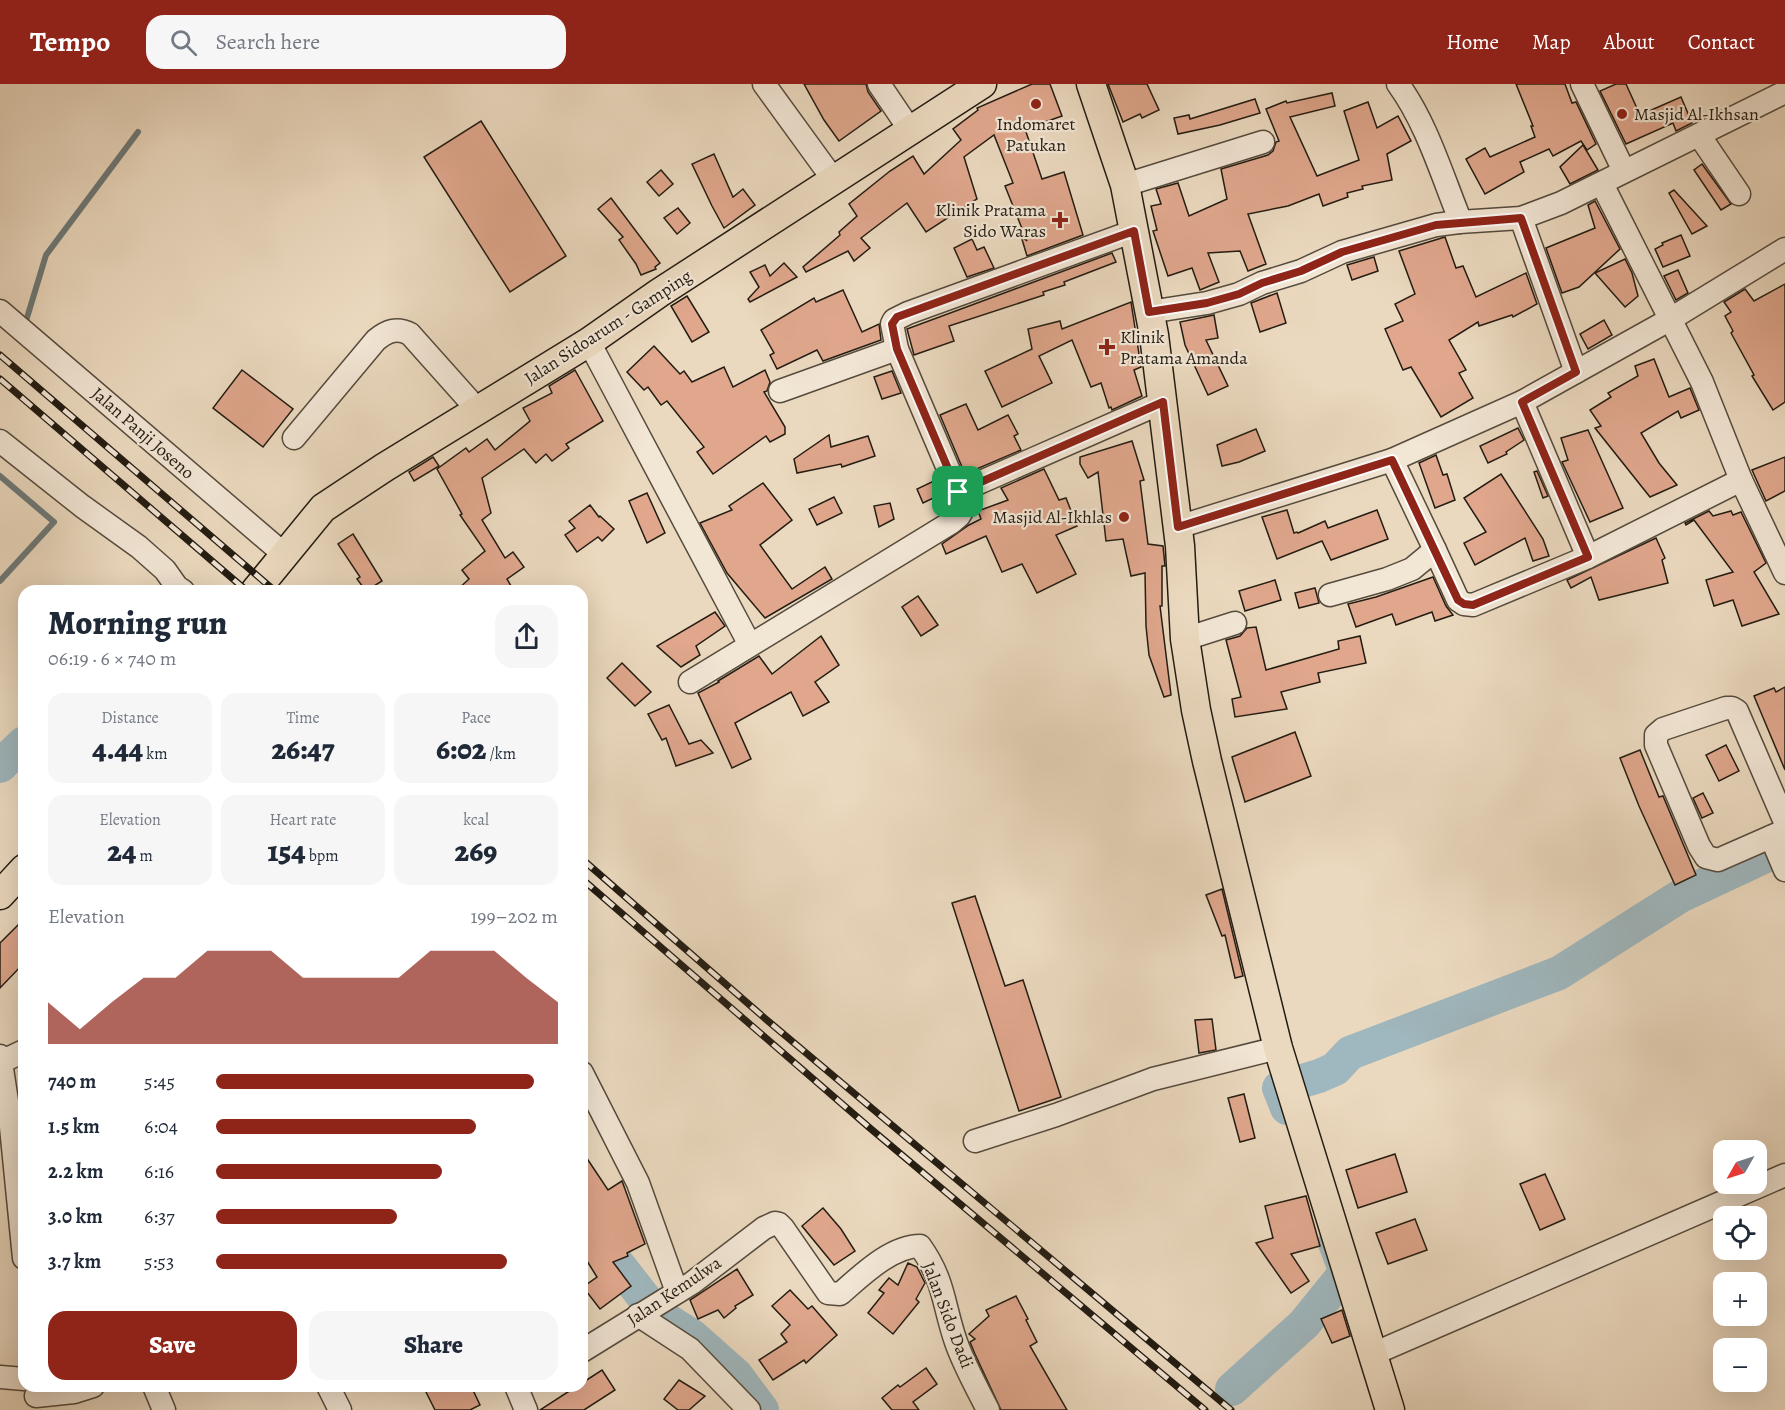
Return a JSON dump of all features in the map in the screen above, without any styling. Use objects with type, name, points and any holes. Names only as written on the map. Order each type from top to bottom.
[{"type":"main road","name":"Jalan Sidoarum - Gamping","points":[[260,585],[324,508],[589,342],[659,293],[981,84]]},
{"type":"main road","points":[[1091,84],[1125,185],[1149,312],[1163,402],[1178,527],[1185,639],[1207,762],[1278,1048],[1390,1410]]},
{"type":"main road","points":[[0,895],[18,876]]},
{"type":"street","points":[[764,84],[833,179]]},
{"type":"street","points":[[879,84],[910,130]]},
{"type":"street","points":[[1398,84],[1423,127],[1459,222]]},
{"type":"street","points":[[1582,84],[1624,171]]},
{"type":"street","points":[[1149,312],[1207,303],[1239,294],[1342,252],[1427,227],[1459,222],[1521,218],[1562,203],[1602,184],[1785,92]]},
{"type":"street","points":[[1699,135],[1739,194]]},
{"type":"street","points":[[1125,185],[1263,142]]},
{"type":"street","points":[[1602,184],[1702,382],[1741,480],[1785,573]]},
{"type":"street","points":[[1521,218],[1576,372]]},
{"type":"street","points":[[690,682],[952,522],[963,510],[958,492],[897,349],[892,324],[897,317],[1134,231]]},
{"type":"street","points":[[1178,527],[1392,460],[1522,402],[1669,320],[1785,249]]},
{"type":"street","name":"Jalan Panji Joseno","points":[[0,311],[285,555]]},
{"type":"street","points":[[294,438],[376,340],[393,331],[402,330],[410,334],[476,411]]},
{"type":"street","points":[[589,342],[750,645]]},
{"type":"street","points":[[780,391],[897,349]]},
{"type":"street","points":[[958,492],[1163,402]]},
{"type":"street","points":[[1522,402],[1588,557]]},
{"type":"street","points":[[0,441],[82,506],[139,547],[165,570],[176,585]]},
{"type":"street","points":[[1392,460],[1458,600],[1469,605],[1588,557],[1741,480]]},
{"type":"street","points":[[1330,595],[1412,569],[1435,550]]},
{"type":"street","points":[[1185,639],[1234,623]]},
{"type":"street","points":[[1726,708],[1737,711],[1780,833],[1718,860],[1706,857],[1699,846],[1656,745],[1656,735],[1663,729],[1726,708]]},
{"type":"street","points":[[975,1141],[1056,1115],[1153,1079],[1278,1048]]},
{"type":"street","points":[[18,1053],[1,1059],[18,1184]]},
{"type":"street","points":[[588,1085],[638,1183],[671,1296]]},
{"type":"street","points":[[1373,1354],[1785,1175]]},
{"type":"street","name":"Jalan Sido Dadi","points":[[764,1228],[774,1223],[779,1224],[828,1293],[840,1294],[893,1253],[908,1246],[920,1246],[932,1263],[943,1291],[956,1343],[988,1410]]},
{"type":"street","name":"Jalan Kemulwa","points":[[588,1347],[671,1296],[764,1228]]},
{"type":"street","points":[[638,1315],[690,1349],[711,1368],[749,1410]]},
{"type":"street","points":[[0,1377],[18,1386]]},
{"type":"street","points":[[31,1393],[74,1392]]},
{"type":"street","points":[[156,1392],[164,1410]]},
{"type":"street","points":[[331,1392],[340,1410]]},
{"type":"building","points":[[804,84],[866,84],[868,92],[881,111],[839,141]]},
{"type":"building","points":[[1032,84],[1050,84],[1062,116],[1025,129],[1042,179],[1064,172],[1083,235],[1027,256],[1021,236],[1027,241],[1005,186],[1013,183],[994,135],[964,157],[977,199],[926,232],[907,203],[861,238],[870,248],[854,261],[848,251],[806,272],[803,267],[840,235],[839,232],[857,216],[849,204],[913,156],[924,174],[961,140],[953,129],[978,110],[977,108]]},
{"type":"building","points":[[1108,84],[1147,84],[1159,110],[1142,118],[1140,114],[1123,122]]},
{"type":"building","points":[[1516,84],[1565,84],[1572,103],[1576,102],[1596,144],[1587,150],[1581,141],[1553,156],[1549,149],[1520,162],[1524,172],[1485,194],[1466,159],[1485,148],[1490,157],[1535,137],[1531,126],[1533,126]]},
{"type":"building","points":[[1616,84],[1626,84],[1640,115],[1681,97],[1692,123],[1676,131],[1673,123],[1626,144],[1600,91]]},
{"type":"building","points":[[1332,93],[1335,106],[1290,117],[1317,176],[1359,160],[1344,111],[1368,102],[1377,128],[1398,116],[1411,141],[1387,154],[1392,180],[1362,186],[1363,189],[1347,193],[1348,197],[1323,206],[1319,194],[1288,206],[1248,214],[1266,264],[1248,271],[1240,251],[1208,253],[1219,282],[1200,290],[1192,268],[1168,276],[1153,231],[1157,230],[1151,206],[1161,204],[1156,189],[1178,183],[1189,216],[1227,199],[1221,169],[1268,155],[1279,141],[1266,109],[1286,101],[1287,103]]},
{"type":"building","points":[[1255,99],[1260,113],[1178,134],[1174,118],[1189,115],[1190,119]]},
{"type":"building","points":[[481,121],[566,256],[510,292],[424,157]]},
{"type":"building","points":[[1583,145],[1598,170],[1570,184],[1560,167]]},
{"type":"building","points":[[714,154],[733,197],[743,189],[755,205],[724,228],[692,164]]},
{"type":"building","points":[[1702,164],[1731,204],[1721,210],[1694,170]]},
{"type":"building","points":[[661,170],[673,184],[659,196],[647,182]]},
{"type":"building","points":[[1674,190],[1707,226],[1692,234],[1669,193]]},
{"type":"building","points":[[611,198],[660,263],[655,267],[656,269],[641,275],[619,240],[623,237],[598,209]]},
{"type":"building","points":[[1595,201],[1620,249],[1579,287],[1562,293],[1546,248],[1595,228],[1588,205]]},
{"type":"building","points":[[678,208],[690,223],[677,234],[664,218]]},
{"type":"building","points":[[1681,235],[1690,256],[1663,267],[1655,249],[1663,245],[1662,243]]},
{"type":"building","points":[[1445,237],[1456,268],[1463,266],[1476,297],[1526,273],[1537,304],[1513,317],[1512,315],[1479,326],[1478,322],[1449,340],[1466,370],[1459,373],[1473,398],[1441,417],[1411,367],[1403,370],[1385,329],[1403,321],[1395,304],[1415,294],[1399,251]]},
{"type":"building","points":[[972,239],[977,250],[984,247],[994,268],[967,277],[954,248]]},
{"type":"building","points":[[1112,253],[1116,262],[1064,282],[1065,285],[1043,292],[1044,295],[949,326],[954,341],[914,355],[907,329]]},
{"type":"building","points":[[1374,257],[1378,271],[1352,280],[1347,265]]},
{"type":"building","points":[[1625,259],[1632,273],[1638,296],[1625,307],[1595,273]]},
{"type":"building","points":[[784,263],[797,277],[750,302],[748,299],[759,287],[750,272],[765,265],[770,276]]},
{"type":"building","points":[[1678,270],[1688,293],[1676,300],[1664,276]]},
{"type":"building","points":[[1785,284],[1785,402],[1773,410],[1752,376],[1754,375],[1731,333],[1733,331],[1725,316],[1731,312],[1724,302],[1745,289],[1754,301]]},
{"type":"building","points":[[843,290],[862,332],[879,324],[881,340],[823,361],[817,350],[777,369],[770,355],[774,353],[761,330],[814,298],[816,302]]},
{"type":"building","points":[[1277,293],[1286,323],[1260,332],[1251,303]]},
{"type":"building","points":[[687,296],[709,332],[692,342],[671,306]]},
{"type":"building","points":[[1131,302],[1141,367],[1134,370],[1142,396],[1112,410],[1111,407],[1109,408],[1101,383],[1091,387],[1072,340],[1039,356],[1052,383],[1002,407],[985,371],[1032,349],[1028,329],[1060,321],[1062,329]]},
{"type":"building","points":[[1214,315],[1218,338],[1206,340],[1228,386],[1208,395],[1185,345],[1180,322]]},
{"type":"building","points":[[1604,320],[1612,335],[1588,349],[1580,334]]},
{"type":"building","points":[[654,346],[680,374],[684,371],[692,382],[724,367],[733,387],[765,370],[770,382],[767,391],[764,392],[785,427],[785,434],[770,442],[766,436],[713,474],[697,452],[704,447],[667,401],[661,405],[648,387],[644,390],[627,372]]},
{"type":"building","points":[[1654,359],[1669,397],[1690,388],[1699,410],[1681,418],[1678,411],[1641,433],[1659,463],[1677,485],[1650,497],[1595,428],[1601,426],[1590,410],[1611,397],[1608,393],[1638,376],[1635,366]]},
{"type":"building","points":[[242,370],[293,409],[263,447],[213,408]]},
{"type":"building","points":[[575,370],[603,421],[566,444],[569,448],[552,461],[546,454],[536,463],[524,449],[482,478],[491,513],[482,520],[505,558],[513,552],[524,567],[507,579],[510,585],[462,585],[469,579],[462,570],[485,551],[460,515],[462,514],[437,469],[466,448],[469,452],[487,439],[495,450],[530,421],[523,408],[552,393],[549,386]]},
{"type":"building","points":[[892,371],[901,393],[882,399],[874,377]]},
{"type":"building","points":[[966,404],[978,430],[1008,415],[1018,434],[1014,436],[1021,450],[965,474],[940,415]]},
{"type":"building","points":[[1518,428],[1524,440],[1506,452],[1507,454],[1488,463],[1480,446]]},
{"type":"building","points":[[1256,429],[1265,451],[1239,462],[1222,466],[1217,445]]},
{"type":"building","points":[[1588,430],[1623,508],[1590,522],[1562,462],[1568,460],[1561,438]]},
{"type":"building","points":[[829,435],[831,447],[868,436],[875,456],[842,467],[841,464],[797,473],[794,459]]},
{"type":"building","points":[[1132,441],[1144,480],[1140,481],[1148,544],[1163,546],[1165,566],[1162,566],[1162,606],[1160,606],[1171,695],[1164,697],[1149,655],[1145,573],[1131,576],[1123,539],[1106,541],[1098,472],[1088,478],[1080,464],[1080,457]]},
{"type":"building","points":[[1436,455],[1443,475],[1447,474],[1455,500],[1435,508],[1419,463]]},
{"type":"building","points":[[433,457],[439,466],[414,481],[409,472]]},
{"type":"building","points":[[1785,457],[1785,491],[1766,501],[1752,470]]},
{"type":"building","points":[[1044,469],[1059,500],[1066,498],[1077,526],[1056,535],[1076,574],[1037,593],[1022,564],[1002,572],[986,536],[946,554],[942,544],[981,519],[978,511],[1008,500],[1001,488]]},
{"type":"building","points":[[1537,471],[1548,496],[1543,498],[1534,472]]},
{"type":"building","points":[[1501,474],[1543,539],[1549,556],[1533,561],[1525,538],[1475,565],[1464,543],[1486,532],[1464,498]]},
{"type":"building","points":[[938,479],[944,493],[923,503],[917,489]]},
{"type":"building","points":[[763,483],[792,520],[760,545],[792,589],[825,567],[832,579],[765,618],[727,573],[700,523],[732,510],[729,506]]},
{"type":"building","points":[[647,493],[665,533],[647,543],[629,501]]},
{"type":"building","points":[[834,497],[842,513],[817,525],[809,509]]},
{"type":"building","points":[[890,503],[894,519],[879,527],[874,506]]},
{"type":"building","points":[[590,505],[599,517],[614,529],[602,541],[598,537],[577,552],[565,535],[575,528],[569,521]]},
{"type":"building","points":[[1287,510],[1294,533],[1298,533],[1325,521],[1328,528],[1377,510],[1388,539],[1331,560],[1322,541],[1277,559],[1262,517]]},
{"type":"building","points":[[1709,511],[1713,516],[1731,511],[1733,515],[1741,512],[1766,563],[1754,572],[1779,614],[1742,626],[1733,600],[1714,606],[1706,580],[1733,572],[1694,520],[1686,525],[1685,523]]},
{"type":"building","points":[[353,534],[382,581],[376,585],[362,585],[357,579],[360,577],[338,544]]},
{"type":"building","points":[[1656,538],[1665,558],[1662,560],[1668,583],[1599,600],[1591,577],[1571,588],[1567,580]]},
{"type":"building","points":[[1433,577],[1446,606],[1453,615],[1435,621],[1432,612],[1396,625],[1392,614],[1356,627],[1348,604],[1376,597]]},
{"type":"building","points":[[1275,580],[1281,600],[1245,611],[1239,591]]},
{"type":"building","points":[[1315,588],[1319,603],[1299,608],[1295,593]]},
{"type":"building","points":[[918,596],[938,625],[921,636],[902,607]]},
{"type":"building","points":[[715,612],[725,626],[696,646],[700,655],[681,667],[657,646]]},
{"type":"building","points":[[1256,627],[1266,670],[1339,649],[1338,641],[1360,636],[1366,663],[1318,673],[1320,682],[1281,692],[1287,709],[1235,717],[1232,699],[1241,697],[1226,640],[1240,636],[1247,628]]},
{"type":"building","points":[[821,636],[839,665],[815,682],[829,702],[803,716],[791,692],[735,723],[751,759],[732,768],[698,693],[759,656],[772,674]]},
{"type":"building","points":[[622,663],[651,692],[635,706],[607,678]]},
{"type":"building","points":[[1785,687],[1785,770],[1754,696],[1774,688],[1776,692]]},
{"type":"building","points":[[669,705],[689,744],[701,740],[713,753],[676,766],[666,738],[662,740],[648,714]]},
{"type":"building","points":[[1295,732],[1311,776],[1245,802],[1232,757]]},
{"type":"building","points":[[1726,745],[1739,771],[1719,781],[1706,755]]},
{"type":"building","points":[[1640,750],[1659,797],[1663,796],[1696,875],[1675,885],[1620,758]]},
{"type":"building","points":[[1703,793],[1713,813],[1702,818],[1693,798]]},
{"type":"building","points":[[1222,889],[1243,976],[1235,978],[1225,935],[1222,936],[1206,895]]},
{"type":"building","points":[[975,896],[1005,986],[1023,980],[1061,1097],[1019,1111],[952,903]]},
{"type":"building","points":[[18,925],[18,969],[0,988],[0,943]]},
{"type":"building","points":[[1212,1019],[1216,1050],[1199,1053],[1195,1020]]},
{"type":"building","points":[[1244,1094],[1255,1138],[1240,1142],[1228,1098]]},
{"type":"building","points":[[1395,1154],[1407,1192],[1358,1208],[1346,1170]]},
{"type":"building","points":[[588,1160],[608,1190],[622,1181],[645,1244],[627,1253],[628,1256],[613,1262],[631,1286],[600,1309],[588,1293],[588,1283],[597,1277],[588,1263]]},
{"type":"building","points":[[1545,1174],[1565,1219],[1540,1230],[1520,1184]]},
{"type":"building","points":[[1306,1196],[1320,1246],[1291,1254],[1309,1281],[1291,1293],[1256,1243],[1273,1238],[1265,1206]]},
{"type":"building","points":[[823,1208],[841,1229],[855,1251],[834,1265],[802,1226]]},
{"type":"building","points":[[1415,1219],[1427,1250],[1388,1264],[1376,1233]]},
{"type":"building","points":[[908,1263],[917,1267],[925,1283],[916,1299],[919,1302],[893,1334],[868,1313],[884,1293],[879,1290],[889,1278],[898,1285]]},
{"type":"building","points":[[737,1269],[753,1295],[735,1306],[736,1308],[724,1318],[718,1310],[698,1319],[690,1300]]},
{"type":"building","points":[[790,1290],[808,1309],[812,1306],[837,1335],[806,1363],[804,1360],[773,1380],[759,1360],[787,1342],[781,1334],[790,1325],[772,1306]]},
{"type":"building","points":[[1016,1296],[1037,1342],[1030,1346],[1067,1410],[1001,1410],[975,1354],[970,1342],[975,1339],[969,1334],[989,1316],[986,1310]]},
{"type":"building","points":[[1342,1310],[1350,1336],[1332,1343],[1321,1319]]},
{"type":"building","points":[[926,1368],[937,1384],[913,1402],[919,1410],[892,1410],[882,1398]]},
{"type":"building","points":[[602,1370],[615,1390],[584,1410],[540,1410],[568,1392],[588,1392],[588,1379]]},
{"type":"building","points":[[679,1380],[705,1396],[689,1410],[678,1410],[664,1399]]},
{"type":"building","points":[[426,1392],[474,1392],[480,1405],[470,1410],[435,1410]]},
{"type":"waterway","points":[[26,321],[46,255],[138,132]]},
{"type":"waterway","points":[[0,476],[54,522],[0,581]]},
{"type":"waterway","points":[[0,766],[18,749]]},
{"type":"waterway","points":[[1287,1108],[1279,1088],[1335,1069],[1350,1053],[1559,973],[1682,895],[1785,847]]},
{"type":"waterway","points":[[588,1226],[656,1313],[692,1336],[736,1375],[762,1410]]},
{"type":"waterway","points":[[1232,1389],[1304,1324],[1346,1272],[1335,1243]]},
{"type":"railway","points":[[0,355],[268,585]]},
{"type":"railway","points":[[0,379],[240,585]]},
{"type":"railway","points":[[588,864],[768,1021],[1231,1410]]},
{"type":"railway","points":[[588,884],[871,1129],[1205,1410]]},
{"type":"place","name":"Indomaret Patukan","points":[[1036,104]]},
{"type":"place","name":"Masjid Al-Ikhsan","points":[[1622,114]]},
{"type":"place","name":"Klinik Pratama Sido Waras","points":[[1060,220]]},
{"type":"place","name":"Klinik Pratama Amanda","points":[[1107,347]]},
{"type":"place","name":"Masjid Al-Ikhlas","points":[[1124,517]]},
{"type":"route","points":[[1521,218],[1576,372],[1522,402],[1588,557],[1473,605],[1464,604],[1458,600],[1419,513],[1392,460],[1178,527],[1163,402],[958,492],[897,349],[892,324],[897,317],[1134,231],[1149,312],[1207,303],[1239,294],[1262,283],[1301,271],[1342,252],[1410,231],[1436,225],[1521,218]]}]
